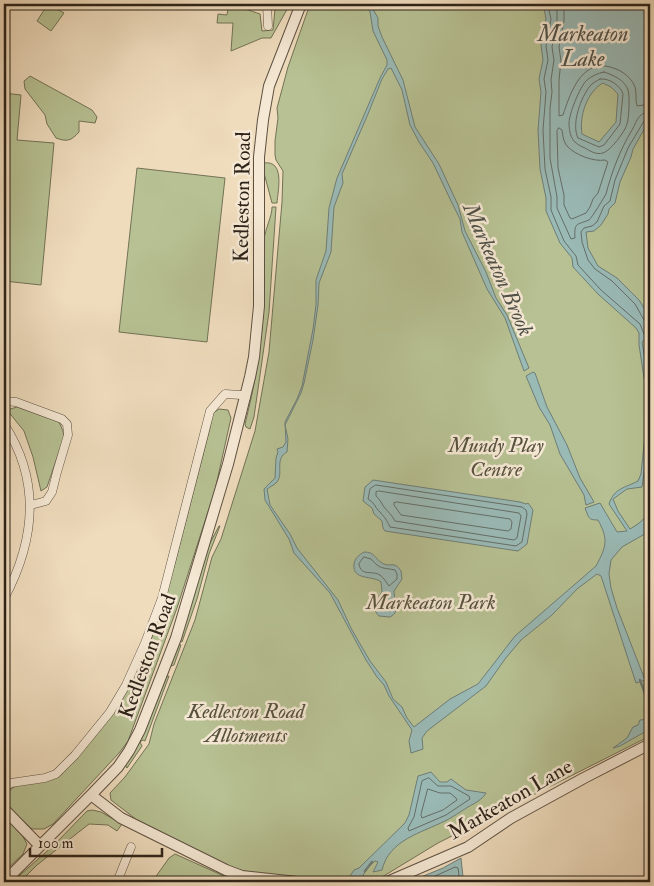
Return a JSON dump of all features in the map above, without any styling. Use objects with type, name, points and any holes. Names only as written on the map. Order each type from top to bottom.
[{"type":"street","points":[[267,4],[268,26]]},
{"type":"street","name":"Kedleston Road","points":[[4,882],[118,766],[129,751],[140,730],[164,670],[187,602],[246,397],[254,357],[258,314],[259,157],[262,120],[269,86],[301,4]]},
{"type":"street","name":"Kedleston Road","points":[[4,788],[11,783],[45,778],[56,774],[75,755],[110,712],[130,676],[162,598],[210,411],[225,394],[246,397]]},
{"type":"street","points":[[4,400],[16,402],[62,419],[67,424],[68,435],[56,472],[52,492],[46,501],[31,505]]},
{"type":"street","points":[[4,424],[13,438],[24,469],[31,505],[29,529],[23,554],[4,599]]},
{"type":"street","name":"Markeaton Lane","points":[[387,882],[468,847],[511,818],[650,744]]},
{"type":"street","points":[[90,796],[121,818],[226,870],[242,876],[297,882]]},
{"type":"street","points":[[4,809],[40,846]]},
{"type":"street","points":[[116,882],[130,847]]},
{"type":"green space","points":[[48,4],[64,13],[51,31],[37,21]]},
{"type":"green space","points":[[272,4],[290,4],[271,38],[262,38],[231,51],[233,23],[217,23],[218,14],[227,15],[228,9],[232,8],[248,10],[260,14],[262,31],[273,30],[275,9]]},
{"type":"green space","name":"Markeaton Park","points":[[310,4],[650,4],[650,736],[438,843],[382,877],[366,882],[251,873],[228,866],[137,820],[111,800],[110,793],[125,777],[149,744],[154,724],[195,620],[212,557],[221,539],[255,431],[269,352],[282,202],[283,171],[275,155],[277,108],[288,67]]},
{"type":"green space","points":[[30,76],[92,110],[97,117],[95,123],[79,121],[79,132],[74,137],[69,140],[56,138],[47,124],[45,115],[25,89],[24,81]]},
{"type":"green space","points":[[4,93],[21,95],[17,140],[54,143],[41,285],[4,281]]},
{"type":"green space","points":[[264,163],[271,163],[278,171],[277,203],[272,203],[264,173]]},
{"type":"green space","points":[[137,168],[225,178],[207,342],[119,332]]},
{"type":"green space","points":[[272,207],[276,207],[269,312],[254,417],[250,429],[245,424],[261,342],[264,305],[264,240]]},
{"type":"green space","points":[[17,407],[59,422],[63,431],[64,437],[47,487],[41,491],[33,457],[24,431],[7,410]]},
{"type":"green space","points":[[219,409],[228,410],[231,418],[215,490],[177,608],[128,741],[53,824],[44,829],[32,829],[7,807],[6,797],[11,789],[19,784],[50,780],[84,750],[122,700],[145,655],[159,619],[213,413]]},
{"type":"green space","points":[[219,526],[197,599],[182,642],[180,641],[179,644],[181,645],[174,665],[171,666],[209,545]]},
{"type":"green space","points":[[169,676],[145,741],[140,742],[142,746],[127,768],[124,766],[145,730],[166,677]]},
{"type":"green space","points":[[87,811],[101,812],[122,824],[117,831],[108,825],[89,824],[37,865],[20,882],[12,882],[54,845]]},
{"type":"green space","points":[[4,817],[22,835],[27,844],[23,854],[4,872]]},
{"type":"green space","points":[[175,854],[235,882],[152,882],[169,858]]},
{"type":"water","points":[[365,4],[370,4],[378,18],[378,26],[382,37],[403,80],[415,127],[439,164],[458,205],[465,231],[486,272],[496,298],[507,315],[529,368],[524,371],[505,318],[487,289],[462,232],[460,219],[433,163],[410,125],[402,90],[391,68],[388,69],[382,79],[342,174],[343,183],[334,207],[331,252],[319,283],[313,340],[301,393],[285,425],[302,386],[313,329],[316,305],[316,280],[326,251],[329,208],[337,178],[387,65],[387,60],[373,31],[370,12]]},
{"type":"water","name":"Markeaton Lake","points":[[547,4],[650,4],[650,119],[633,149],[620,182],[615,203],[609,209],[601,225],[594,231],[586,232],[588,248],[598,266],[617,278],[639,300],[650,320],[650,348],[644,340],[642,342],[650,388],[649,436],[642,487],[627,489],[613,499],[618,511],[630,529],[650,513],[650,531],[622,547],[611,560],[609,574],[617,608],[645,680],[636,683],[601,576],[597,574],[577,589],[552,615],[521,640],[486,686],[427,731],[422,738],[423,749],[411,753],[409,741],[412,730],[366,660],[330,593],[294,553],[289,539],[265,500],[264,489],[275,478],[277,449],[283,447],[286,442],[285,426],[288,439],[287,452],[281,458],[280,474],[277,482],[267,489],[270,505],[290,534],[297,548],[338,600],[352,630],[370,661],[386,682],[393,699],[402,707],[414,727],[450,699],[478,684],[515,636],[596,566],[604,548],[605,538],[598,520],[589,518],[585,508],[600,503],[617,532],[627,531],[609,504],[617,492],[638,481],[641,474],[646,425],[645,384],[639,333],[573,267],[572,258],[560,243],[546,211],[546,198],[540,169],[538,130],[541,92],[539,79],[543,60],[541,45],[546,19],[544,8]],"holes":[[[603,83],[611,87],[618,94],[616,122],[599,142],[582,134],[583,112],[585,105],[597,87]]]},
{"type":"water","points":[[533,372],[580,478],[594,502],[586,505],[584,495],[560,454],[550,425],[539,407],[526,376]]},
{"type":"water","points":[[373,480],[528,503],[533,510],[527,544],[518,551],[385,531],[382,521],[374,514],[372,508],[363,501],[365,487]]},
{"type":"water","points":[[364,552],[372,554],[385,564],[396,566],[401,571],[402,579],[394,591],[397,609],[390,617],[379,616],[375,610],[375,604],[382,592],[381,582],[360,575],[354,569],[355,560]]},
{"type":"water","points":[[650,719],[650,729],[613,748],[627,738],[633,727],[638,725],[640,720]]},
{"type":"water","points":[[431,772],[440,782],[447,782],[451,779],[466,790],[486,793],[478,801],[451,818],[399,844],[391,851],[382,870],[373,872],[378,862],[375,861],[368,867],[359,882],[346,882],[354,870],[359,868],[405,823],[409,815],[418,776]]},
{"type":"water","points":[[461,858],[463,877],[456,882],[409,882],[443,868]]},
{"type":"waterway","points":[[640,680],[650,707]]},
{"type":"waterway","points":[[365,871],[372,862]]},
{"type":"water label","name":"Markeaton Brook","points":[[499,269]]},
{"type":"park label","name":"Mundy Play Centre","points":[[496,457]]},
{"type":"park label","name":"Kedleston Road Allotments","points":[[246,723]]}]
